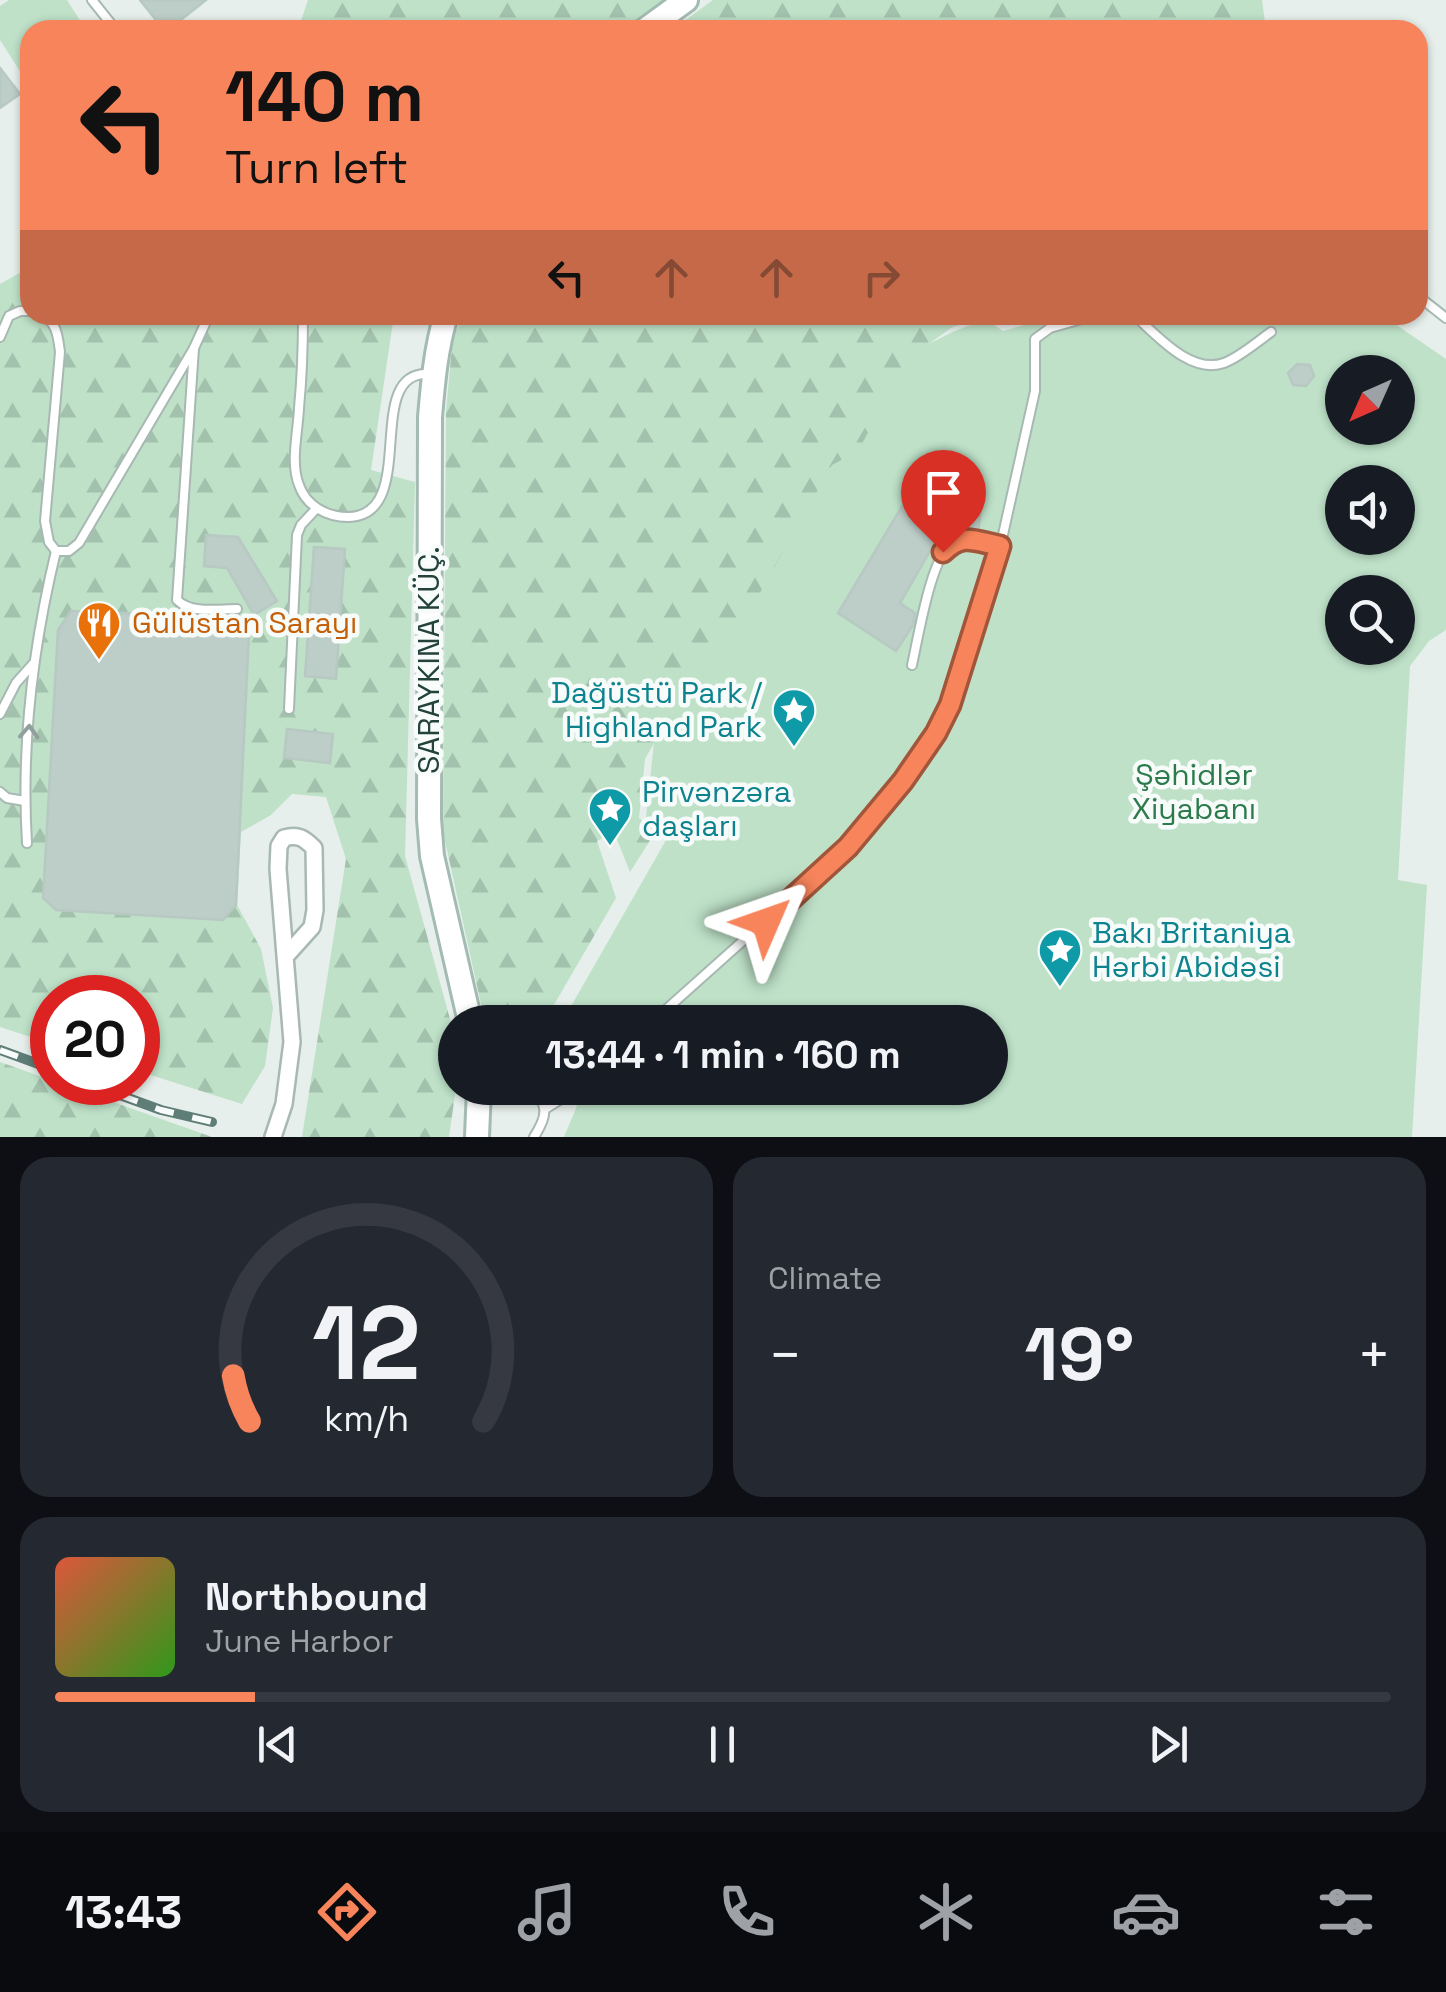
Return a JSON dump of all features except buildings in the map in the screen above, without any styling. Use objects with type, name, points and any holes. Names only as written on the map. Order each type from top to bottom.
[{"type":"street","points":[[659,20],[686,0]]},
{"type":"street","name":"SARAYKINA KÜÇ.","points":[[443,325],[430,417],[430,830],[432,856],[465,1005]]},
{"type":"street","points":[[273,1137],[284,1104],[292,1042],[278,869],[279,846],[284,838],[294,835],[314,848],[315,910],[312,928],[286,957]]},
{"type":"street","points":[[478,1137],[479,1105]]},
{"type":"lane","points":[[92,0],[108,20]]},
{"type":"lane","points":[[0,337],[9,316],[20,312]]},
{"type":"lane","points":[[53,325],[60,352],[45,521],[49,542],[56,551]]},
{"type":"lane","points":[[56,551],[69,551],[78,543],[204,325]]},
{"type":"lane","points":[[303,325],[295,462],[299,487],[316,509],[331,515],[362,515],[374,506],[384,491],[396,397],[410,377],[434,374]]},
{"type":"lane","points":[[671,1005],[848,847],[903,781],[936,733],[950,705],[1000,546],[1035,391],[1036,339],[1061,325]]},
{"type":"lane","points":[[1146,325],[1193,361],[1208,365],[1223,364],[1271,332]]},
{"type":"lane","points":[[194,348],[177,600],[192,608],[236,609]]},
{"type":"lane","points":[[288,710],[297,535],[316,509]]},
{"type":"lane","points":[[912,665],[943,552],[954,540],[1000,546]]},
{"type":"lane","points":[[27,843],[25,801],[33,664],[56,551]]},
{"type":"lane","points":[[0,714],[16,683],[33,664]]},
{"type":"lane","points":[[0,792],[7,798],[25,801]]},
{"type":"lane","points":[[534,1137],[541,1126],[544,1105]]},
{"type":"lane","points":[[545,1110],[553,1105]]},
{"type":"green space","points":[[9,0],[67,0],[80,20],[20,20],[20,71],[0,40],[0,6]]},
{"type":"green space","points":[[308,0],[666,0],[640,20],[301,20]]},
{"type":"green space","points":[[713,0],[1262,0],[1265,20],[686,20]]},
{"type":"green space","points":[[20,273],[20,325],[393,325],[371,470],[415,482],[405,856],[446,1005],[438,1005],[438,1105],[454,1105],[449,1137],[302,1137],[346,859],[326,797],[292,794],[271,815],[241,832],[237,905],[261,949],[273,1008],[265,1066],[242,1104],[160,1078],[160,975],[30,975],[30,1037],[0,1027],[0,284]]},
{"type":"green space","points":[[459,325],[959,325],[927,345],[865,455],[832,466],[717,670],[659,695],[663,727],[645,759],[639,818],[656,831],[630,872],[614,832],[597,841],[616,898],[554,1005],[481,1005],[443,832],[446,411],[453,336]]},
{"type":"green space","name":"Şəhidlər Xiyabanı","points":[[970,325],[994,325],[1003,331],[1024,325],[1397,325],[1446,359],[1446,630],[1429,641],[1415,659],[1415,575],[1325,575],[1325,665],[1411,665],[1398,880],[1427,885],[1412,1137],[564,1137],[576,1105],[1008,1105],[1008,1005],[572,1005],[669,835],[646,817],[659,695],[717,669],[832,465],[858,451],[912,352]]},
{"type":"green space","points":[[0,1062],[30,1073],[30,1105],[122,1105],[212,1137],[0,1137]]},
{"type":"railway","points":[[0,1050],[30,1061]]},
{"type":"railway","points":[[147,1105],[212,1122]]},
{"type":"place","name":"Gülüstan Sarayı","points":[[99,661]]},
{"type":"place","name":"Dağüstü Park / Highland Park","points":[[794,748]]},
{"type":"place","name":"Pirvənzəra daşları","points":[[610,847]]},
{"type":"place","name":"Bakı Britaniya Hərbi Abidəsi","points":[[1060,988]]},
{"type":"route","points":[[766,922],[848,847],[903,781],[950,705],[1000,546],[954,540],[943,552]]}]
